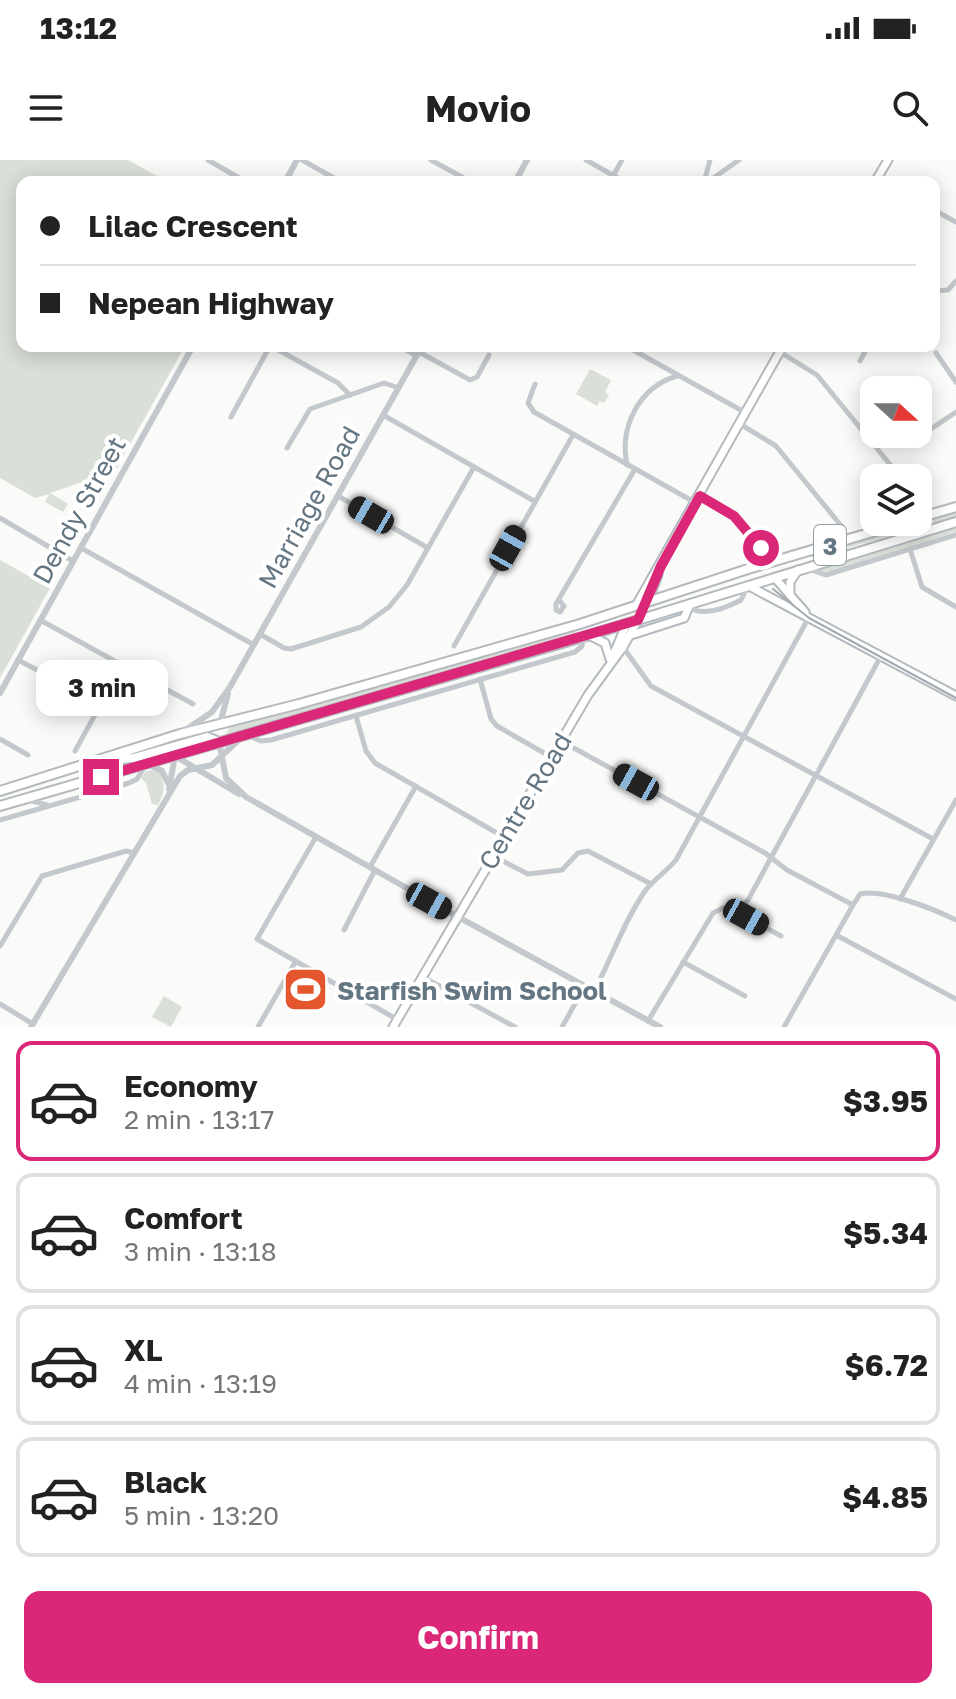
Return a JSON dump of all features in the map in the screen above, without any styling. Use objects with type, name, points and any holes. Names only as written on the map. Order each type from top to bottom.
[{"type":"highway","points":[[932,514],[956,507]]},
{"type":"highway","name":"3","points":[[0,806],[146,760],[175,756],[586,636],[956,522]]},
{"type":"highway","name":"3","points":[[0,791],[217,724],[299,704],[580,624],[860,535]]},
{"type":"highway","points":[[803,552],[804,560],[819,564]]},
{"type":"highway","points":[[755,567],[775,578]]},
{"type":"highway","name":"Centre Road","points":[[638,620],[648,601]]},
{"type":"highway","name":"Centre Road","points":[[627,623],[637,604]]},
{"type":"highway","points":[[580,624],[586,636]]},
{"type":"highway","points":[[217,724],[219,742]]},
{"type":"highway","points":[[175,756],[179,735]]},
{"type":"highway","points":[[96,760],[146,760],[176,745],[208,737],[219,742]]},
{"type":"main road","name":"Centre Road","points":[[637,604],[780,352]]},
{"type":"main road","name":"Centre Road","points":[[648,601],[661,566]]},
{"type":"main road","points":[[791,598],[790,582],[801,569]]},
{"type":"main road","points":[[775,578],[810,617]]},
{"type":"main road","points":[[748,586],[956,696]]},
{"type":"main road","points":[[629,636],[685,618],[691,604]]},
{"type":"main road","name":"Centre Road","points":[[610,661],[623,647],[638,620]]},
{"type":"main road","name":"Centre Road","points":[[396,1023],[610,661],[627,623]]},
{"type":"main road","points":[[586,636],[606,644],[610,661]]},
{"type":"street","points":[[208,160],[236,176]]},
{"type":"street","points":[[299,160],[330,176]]},
{"type":"street","points":[[431,160],[460,176]]},
{"type":"street","points":[[586,160],[613,176],[622,160]]},
{"type":"street","points":[[710,160],[706,174],[720,173]]},
{"type":"street","points":[[716,176],[739,160]]},
{"type":"street","name":"Dendy Street","points":[[0,693],[190,352]]},
{"type":"street","points":[[231,417],[267,352]]},
{"type":"street","points":[[281,352],[338,383],[350,395]]},
{"type":"street","name":"Marriage Road","points":[[179,735],[210,713],[230,687],[418,352]]},
{"type":"street","points":[[421,352],[472,380],[477,377],[489,355]]},
{"type":"street","points":[[637,352],[746,413]]},
{"type":"street","points":[[786,352],[817,375],[890,464]]},
{"type":"street","points":[[860,361],[865,352]]},
{"type":"street","points":[[936,353],[956,382]]},
{"type":"street","points":[[627,465],[626,431],[643,397],[656,384],[678,375]]},
{"type":"street","points":[[287,448],[310,409],[384,383],[399,388]]},
{"type":"street","points":[[535,384],[528,403],[536,414],[627,465],[734,516],[764,552]]},
{"type":"street","points":[[932,428],[956,412]]},
{"type":"street","points":[[383,415],[534,501]]},
{"type":"street","points":[[740,424],[777,447],[843,528]]},
{"type":"street","points":[[454,646],[573,435]]},
{"type":"street","points":[[260,634],[289,649],[361,627],[383,613],[396,601],[474,467]]},
{"type":"street","points":[[559,600],[635,469]]},
{"type":"street","points":[[338,496],[428,548]]},
{"type":"street","points":[[0,518],[74,559]]},
{"type":"street","points":[[801,569],[826,575],[956,535]]},
{"type":"street","points":[[81,548],[254,645]]},
{"type":"street","points":[[910,549],[922,587],[956,607]]},
{"type":"street","points":[[594,991],[612,959],[615,942],[651,884],[674,863],[810,617]]},
{"type":"street","points":[[40,620],[193,704]]},
{"type":"street","points":[[0,1004],[32,1025],[182,774],[209,766],[245,735],[267,741],[356,716],[575,652],[586,636]]},
{"type":"street","points":[[623,647],[651,686],[933,839]]},
{"type":"street","points":[[643,1021],[713,913],[723,908],[737,908],[748,900],[881,656]]},
{"type":"street","points":[[610,661],[618,657],[629,659]]},
{"type":"street","points":[[18,660],[64,684]]},
{"type":"street","points":[[75,751],[122,666]]},
{"type":"street","points":[[480,679],[491,719],[497,726],[551,757]]},
{"type":"street","name":"Marriage Road","points":[[217,724],[230,687]]},
{"type":"street","points":[[217,706],[213,714],[217,724]]},
{"type":"street","points":[[356,716],[372,761],[504,837]]},
{"type":"street","points":[[0,739],[28,755]]},
{"type":"street","points":[[561,741],[853,905]]},
{"type":"street","points":[[219,742],[220,758],[228,781],[246,797]]},
{"type":"street","points":[[167,797],[175,756],[230,790],[643,1021],[660,1027]]},
{"type":"street","points":[[0,820],[134,781],[146,760],[163,772],[169,787]]},
{"type":"street","points":[[54,804],[78,783]]},
{"type":"street","points":[[344,930],[416,786]]},
{"type":"street","points":[[24,799],[54,804]]},
{"type":"street","points":[[900,899],[956,800]]},
{"type":"street","points":[[316,837],[257,939],[396,1023]]},
{"type":"street","points":[[493,856],[528,874],[562,870],[578,853],[588,851],[651,884]]},
{"type":"street","points":[[0,946],[42,876],[122,853],[132,855]]},
{"type":"street","points":[[784,1027],[853,905],[865,892],[928,906],[956,920]]},
{"type":"street","points":[[737,908],[746,917],[781,936]]},
{"type":"street","points":[[836,935],[956,999]]},
{"type":"street","points":[[259,1026],[296,961]]},
{"type":"street","points":[[683,962],[745,996]]},
{"type":"street","points":[[423,977],[515,1027]]},
{"type":"street","points":[[562,1027],[585,986]]},
{"type":"shaded area","points":[[0,160],[128,160],[157,176],[16,176],[16,352],[182,352],[115,471],[50,493],[68,504],[63,512],[45,502],[49,494],[35,498],[0,478]]},
{"type":"shaded area","points":[[590,369],[611,380],[605,392],[609,395],[604,403],[600,401],[597,406],[576,394]]},
{"type":"shaded area","points":[[956,512],[956,517],[932,524],[932,519]]},
{"type":"shaded area","points":[[956,528],[956,532],[829,572],[816,571],[932,536]]},
{"type":"shaded area","points":[[876,536],[889,536],[815,557],[806,557]]},
{"type":"shaded area","points":[[0,560],[50,588],[0,678]]},
{"type":"shaded area","points":[[578,633],[226,735],[230,726],[310,707]]},
{"type":"shaded area","points":[[159,771],[164,784],[158,805],[152,804],[146,783],[141,778],[145,772]]},
{"type":"shaded area","points":[[164,996],[182,1007],[171,1027],[152,1017]]},
{"type":"tram line","points":[[773,589],[809,618],[956,698]]},
{"type":"place","name":"Starfish Swim School","points":[[306,990]]},
{"type":"route","points":[[101,777],[638,620],[661,566],[700,496],[734,516],[761,548]]}]
